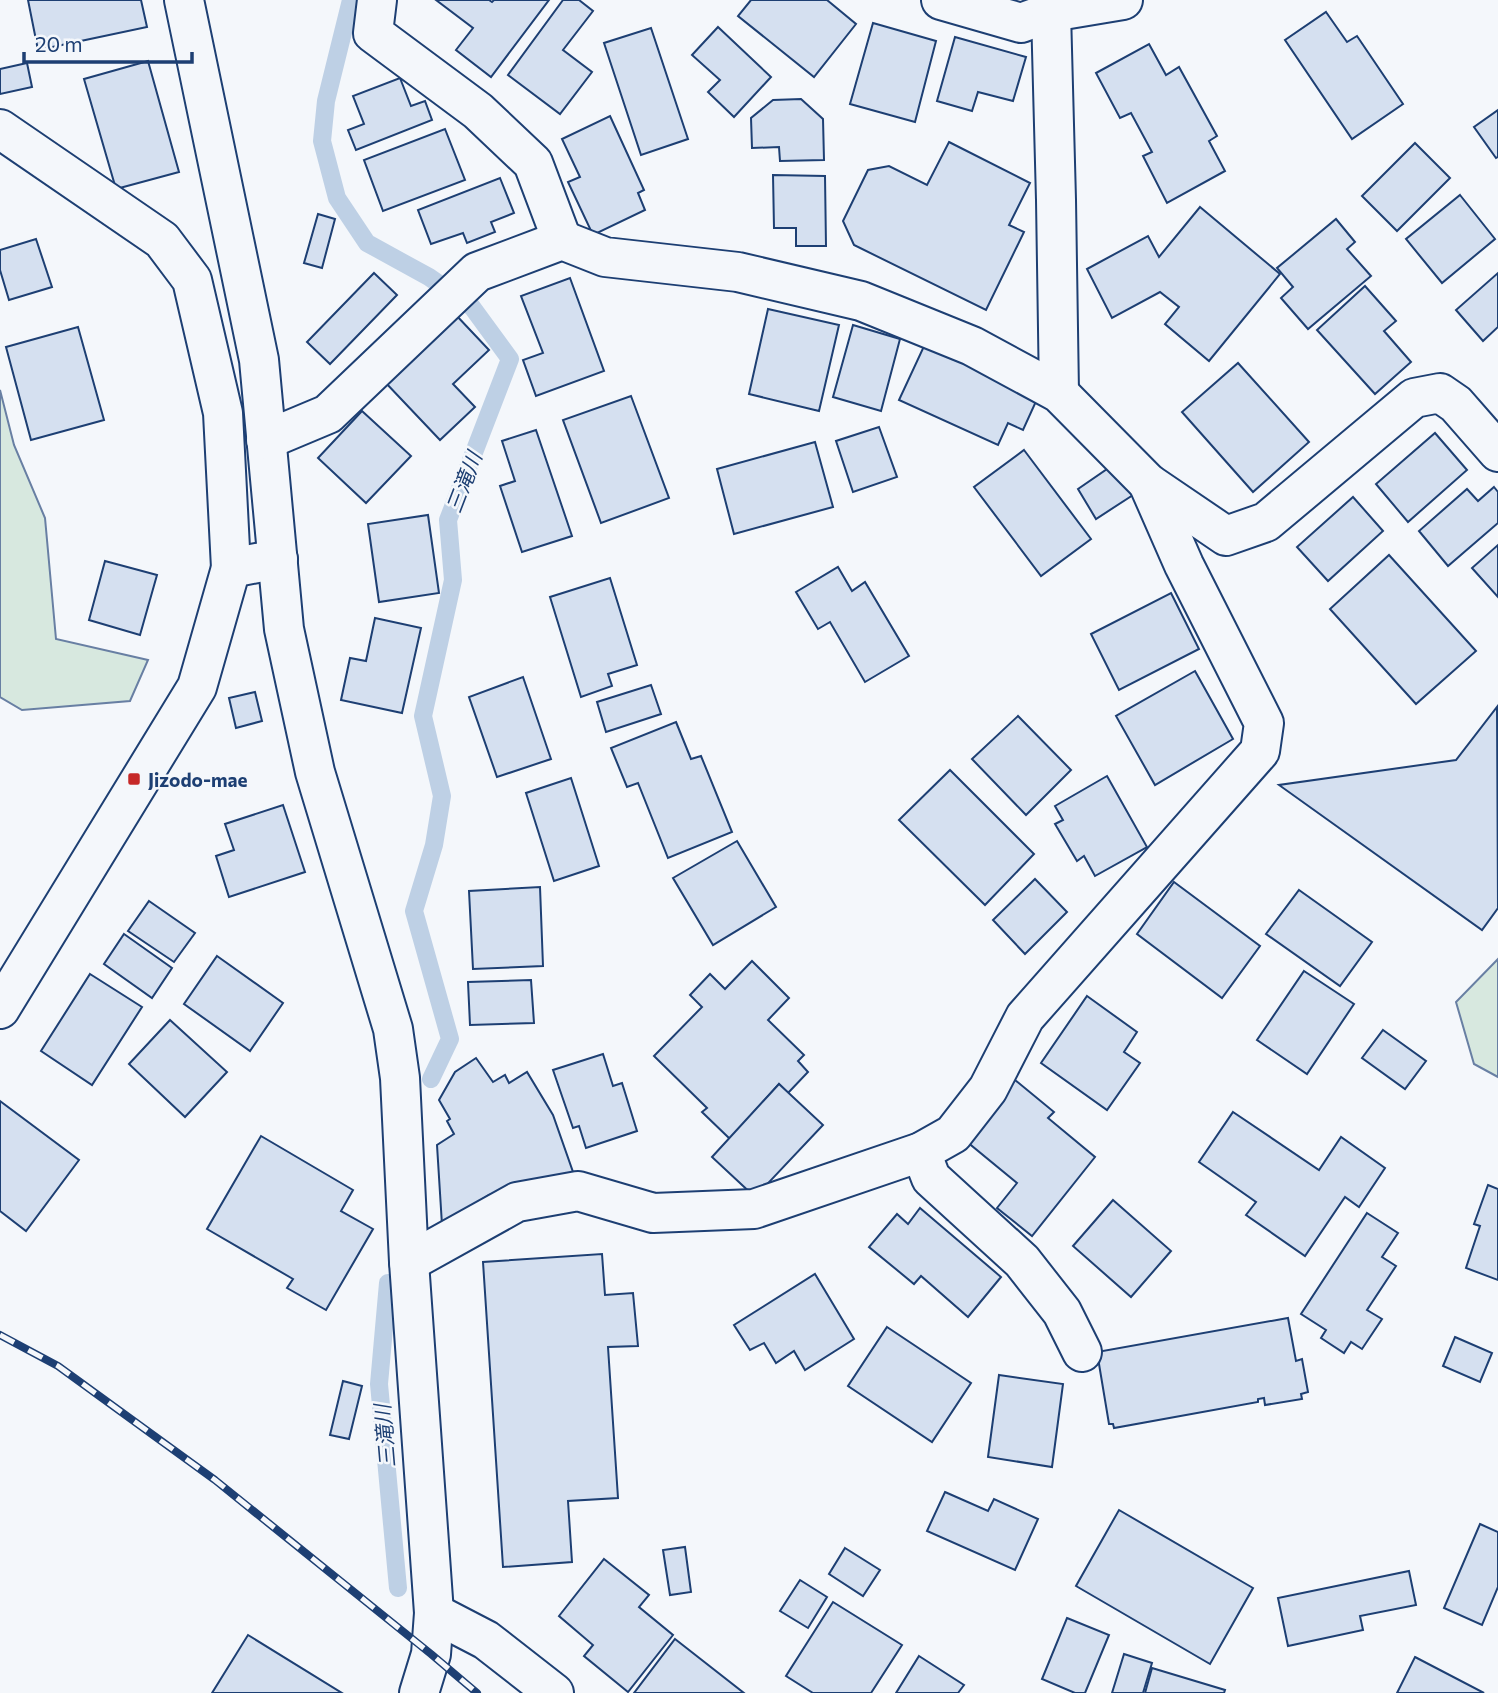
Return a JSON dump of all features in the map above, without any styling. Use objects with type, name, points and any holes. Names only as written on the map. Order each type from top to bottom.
[{"type":"street","points":[[184,0],[259,360],[284,629],[315,772],[393,1029],[400,1078],[434,1613],[431,1654],[419,1693]]},
{"type":"street","points":[[377,0],[373,33],[478,111],[533,163],[562,240]]},
{"type":"street","points":[[941,0],[1021,23],[1051,6],[1123,0]]},
{"type":"street","points":[[1051,6],[1059,393]]},
{"type":"street","points":[[0,129],[162,240],[192,280],[223,413],[231,568],[197,687],[0,1009]]},
{"type":"street","points":[[267,440],[328,414],[477,272],[562,240],[605,257],[738,272],[861,302],[972,345],[1059,393],[1148,483],[1226,536],[1266,522],[1414,398],[1440,393],[1456,404],[1498,452]]},
{"type":"street","points":[[410,1262],[517,1202],[578,1191],[653,1213],[754,1209],[920,1153],[953,1134],[988,1089],[1025,1017],[1260,751],[1264,723],[1184,565],[1148,483]]},
{"type":"street","points":[[231,568],[278,559]]},
{"type":"street","points":[[920,1153],[931,1178],[1022,1261],[1062,1312],[1082,1352]]},
{"type":"street","points":[[434,1613],[486,1640],[554,1693]]},
{"type":"shaded area","points":[[0,390],[14,445],[45,518],[56,639],[148,660],[130,701],[22,710],[0,697]]},
{"type":"shaded area","points":[[1498,959],[1498,1077],[1474,1064],[1456,1002]]},
{"type":"building","points":[[28,0],[141,0],[147,27],[38,50]]},
{"type":"building","points":[[436,0],[549,0],[491,77],[456,50],[473,28]]},
{"type":"building","points":[[563,0],[579,0],[593,11],[563,50],[592,72],[560,114],[508,75]]},
{"type":"building","points":[[751,0],[827,0],[856,24],[814,77],[738,16]]},
{"type":"building","points":[[1326,12],[1347,42],[1357,36],[1403,104],[1352,139],[1285,40]]},
{"type":"building","points":[[873,23],[936,41],[915,122],[850,104]]},
{"type":"building","points":[[718,27],[771,77],[734,117],[708,92],[720,80],[692,55]]},
{"type":"building","points":[[651,28],[688,139],[641,155],[604,43]]},
{"type":"building","points":[[955,37],[1026,57],[1013,101],[978,92],[972,111],[937,101]]},
{"type":"building","points":[[1149,44],[1166,75],[1179,67],[1217,136],[1209,141],[1225,171],[1167,203],[1143,156],[1152,152],[1131,113],[1120,118],[1096,73]]},
{"type":"building","points":[[148,61],[179,172],[116,189],[84,79]]},
{"type":"building","points":[[27,63],[32,87],[0,94],[0,69]]},
{"type":"building","points":[[400,78],[411,106],[425,101],[432,120],[356,150],[348,130],[364,124],[353,96]]},
{"type":"building","points":[[801,99],[823,119],[824,160],[780,161],[779,147],[752,148],[751,118],[773,100]]},
{"type":"building","points":[[1498,110],[1498,157],[1496,158],[1474,127]]},
{"type":"building","points":[[610,116],[644,190],[638,193],[645,210],[593,235],[568,182],[580,177],[562,139]]},
{"type":"building","points":[[445,129],[465,180],[383,211],[364,160]]},
{"type":"building","points":[[949,142],[1030,183],[1009,225],[1024,232],[986,310],[854,245],[843,221],[868,170],[889,166],[927,185]]},
{"type":"building","points":[[1415,143],[1450,178],[1397,231],[1362,196]]},
{"type":"building","points":[[773,175],[825,176],[826,246],[796,246],[796,228],[774,228]]},
{"type":"building","points":[[500,178],[514,213],[491,222],[495,232],[467,243],[463,233],[431,244],[418,210]]},
{"type":"building","points":[[1460,195],[1495,239],[1442,283],[1406,239]]},
{"type":"building","points":[[1200,207],[1280,274],[1209,361],[1165,324],[1179,307],[1160,292],[1112,318],[1087,269],[1148,236],[1159,257]]},
{"type":"building","points":[[318,214],[335,219],[322,268],[304,263]]},
{"type":"building","points":[[1336,219],[1355,242],[1347,249],[1371,276],[1308,329],[1281,298],[1293,287],[1277,268]]},
{"type":"building","points":[[36,239],[52,287],[9,300],[0,270],[0,250]]},
{"type":"building","points":[[374,273],[397,295],[330,364],[307,342]]},
{"type":"building","points":[[1498,273],[1498,327],[1483,341],[1456,310]]},
{"type":"building","points":[[570,278],[604,371],[536,396],[523,360],[543,353],[521,296]]},
{"type":"building","points":[[1365,286],[1396,321],[1384,331],[1411,362],[1375,394],[1317,330]]},
{"type":"building","points":[[768,309],[839,325],[819,411],[749,394]]},
{"type":"building","points":[[455,314],[489,350],[453,384],[475,407],[440,440],[384,381]]},
{"type":"building","points":[[853,325],[900,339],[881,411],[833,397]]},
{"type":"building","points":[[78,327],[104,420],[31,440],[6,347]]},
{"type":"building","points":[[925,344],[1038,397],[1023,430],[1008,423],[998,445],[899,400]]},
{"type":"building","points":[[1238,363],[1309,442],[1253,492],[1182,412]]},
{"type":"building","points":[[631,396],[669,498],[601,523],[563,420]]},
{"type":"building","points":[[362,411],[411,456],[366,503],[318,458]]},
{"type":"building","points":[[879,427],[897,477],[853,492],[836,441]]},
{"type":"building","points":[[536,430],[572,536],[522,552],[500,486],[515,481],[502,441]]},
{"type":"building","points":[[1435,433],[1467,470],[1408,522],[1376,484]]},
{"type":"building","points":[[815,442],[833,507],[734,534],[717,469]]},
{"type":"building","points":[[1024,450],[1091,539],[1041,576],[974,487]]},
{"type":"building","points":[[1113,465],[1133,495],[1096,519],[1078,489]]},
{"type":"building","points":[[1494,487],[1498,492],[1498,523],[1448,566],[1419,531],[1467,489],[1478,501]]},
{"type":"building","points":[[1353,497],[1383,531],[1328,581],[1297,547]]},
{"type":"building","points":[[428,515],[439,593],[379,602],[368,524]]},
{"type":"building","points":[[1498,545],[1498,597],[1472,568]]},
{"type":"building","points":[[1389,555],[1476,651],[1416,704],[1330,609]]},
{"type":"building","points":[[105,561],[157,575],[140,635],[89,620]]},
{"type":"building","points":[[838,567],[852,591],[865,582],[909,656],[865,682],[830,622],[818,629],[796,592]]},
{"type":"building","points":[[610,578],[637,665],[608,674],[612,686],[581,697],[550,597]]},
{"type":"building","points":[[1171,593],[1199,649],[1119,690],[1091,634]]},
{"type":"building","points":[[375,618],[421,628],[402,713],[341,700],[350,658],[366,661]]},
{"type":"building","points":[[1195,671],[1233,739],[1155,785],[1116,716]]},
{"type":"building","points":[[523,677],[551,759],[497,777],[469,697]]},
{"type":"building","points":[[651,685],[661,714],[606,732],[597,702]]},
{"type":"building","points":[[255,692],[262,721],[236,728],[229,698]]},
{"type":"building","points":[[1497,707],[1498,908],[1482,930],[1279,785],[1456,760]]},
{"type":"building","points":[[1018,716],[1071,770],[1026,815],[972,759]]},
{"type":"building","points":[[676,722],[691,759],[701,756],[732,832],[668,858],[638,783],[627,787],[611,748]]},
{"type":"building","points":[[950,770],[1034,854],[985,905],[899,820]]},
{"type":"building","points":[[1107,776],[1147,847],[1095,876],[1084,856],[1077,861],[1055,824],[1063,820],[1055,806]]},
{"type":"building","points":[[571,778],[599,866],[554,881],[526,793]]},
{"type":"building","points":[[283,805],[305,872],[229,897],[216,856],[234,850],[225,824]]},
{"type":"building","points":[[737,841],[776,907],[713,945],[673,878]]},
{"type":"building","points":[[1035,879],[1067,912],[1025,954],[993,920]]},
{"type":"building","points":[[1174,882],[1260,946],[1222,998],[1137,934]]},
{"type":"building","points":[[540,887],[543,966],[473,969],[469,891]]},
{"type":"building","points":[[1299,890],[1372,942],[1340,986],[1266,934]]},
{"type":"building","points":[[149,901],[195,933],[174,962],[128,931]]},
{"type":"building","points":[[124,934],[172,968],[152,998],[104,964]]},
{"type":"building","points":[[217,956],[283,1003],[250,1051],[184,1004]]},
{"type":"building","points":[[752,961],[789,998],[768,1020],[804,1055],[798,1061],[808,1072],[788,1093],[779,1084],[730,1139],[702,1112],[707,1108],[654,1056],[702,1007],[690,995],[710,974],[725,989]]},
{"type":"building","points":[[1304,971],[1354,1004],[1307,1074],[1257,1040]]},
{"type":"building","points":[[90,974],[142,1007],[92,1085],[41,1051]]},
{"type":"building","points":[[531,980],[534,1023],[470,1025],[468,982]]},
{"type":"building","points":[[1087,996],[1137,1032],[1124,1052],[1140,1063],[1107,1110],[1041,1063]]},
{"type":"building","points":[[170,1020],[227,1072],[185,1117],[129,1064]]},
{"type":"building","points":[[1383,1030],[1426,1061],[1405,1089],[1362,1058]]},
{"type":"building","points":[[603,1054],[613,1086],[622,1083],[637,1131],[586,1148],[579,1126],[573,1128],[553,1070]]},
{"type":"building","points":[[476,1058],[493,1082],[505,1075],[509,1083],[527,1072],[553,1115],[573,1172],[494,1204],[489,1195],[442,1225],[437,1145],[454,1134],[447,1121],[450,1119],[439,1100],[455,1072]]},
{"type":"building","points":[[1015,1080],[1054,1112],[1048,1118],[1095,1157],[1032,1236],[997,1208],[1017,1183],[966,1141]]},
{"type":"building","points":[[779,1084],[823,1125],[755,1197],[712,1157]]},
{"type":"building","points":[[0,1101],[79,1160],[26,1231],[0,1211]]},
{"type":"building","points":[[1233,1112],[1319,1170],[1341,1137],[1385,1168],[1359,1207],[1345,1197],[1305,1256],[1246,1215],[1256,1202],[1199,1162]]},
{"type":"building","points":[[261,1136],[353,1190],[341,1211],[373,1229],[326,1310],[287,1288],[293,1279],[207,1229]]},
{"type":"building","points":[[1488,1185],[1498,1189],[1498,1280],[1466,1268],[1480,1226],[1474,1224]]},
{"type":"building","points":[[1113,1200],[1171,1251],[1131,1297],[1073,1246]]},
{"type":"building","points":[[920,1208],[1001,1277],[968,1317],[921,1276],[914,1284],[869,1247],[897,1214],[908,1224]]},
{"type":"building","points":[[1367,1213],[1398,1233],[1382,1257],[1396,1266],[1367,1310],[1382,1319],[1362,1349],[1351,1342],[1344,1353],[1321,1338],[1326,1330],[1301,1314]]},
{"type":"building","points":[[602,1254],[605,1295],[633,1293],[638,1346],[608,1347],[618,1498],[568,1501],[572,1562],[503,1567],[483,1262]]},
{"type":"building","points":[[815,1274],[854,1339],[805,1370],[794,1351],[776,1363],[764,1343],[750,1350],[734,1325]]},
{"type":"building","points":[[1288,1318],[1296,1361],[1302,1359],[1308,1392],[1301,1394],[1302,1399],[1265,1405],[1264,1398],[1258,1399],[1258,1402],[1114,1428],[1113,1424],[1109,1424],[1097,1352]]},
{"type":"building","points":[[887,1327],[971,1383],[932,1442],[848,1386]]},
{"type":"building","points":[[1455,1337],[1492,1353],[1480,1382],[1443,1366]]},
{"type":"building","points":[[999,1375],[1063,1384],[1052,1467],[988,1457]]},
{"type":"building","points":[[343,1381],[362,1386],[349,1439],[330,1435]]},
{"type":"building","points":[[945,1492],[988,1511],[994,1499],[1038,1519],[1015,1570],[927,1531]]},
{"type":"building","points":[[1119,1510],[1253,1588],[1210,1664],[1076,1586]]},
{"type":"building","points":[[1480,1524],[1498,1532],[1498,1587],[1482,1625],[1444,1608]]},
{"type":"building","points":[[685,1547],[691,1592],[670,1595],[663,1550]]},
{"type":"building","points":[[845,1548],[880,1570],[863,1596],[829,1574]]},
{"type":"building","points":[[604,1559],[649,1595],[639,1607],[673,1635],[628,1692],[584,1656],[593,1645],[559,1616]]},
{"type":"building","points":[[1409,1571],[1416,1605],[1360,1616],[1363,1630],[1288,1646],[1278,1598]]},
{"type":"building","points":[[800,1580],[827,1597],[808,1628],[780,1611]]},
{"type":"building","points":[[833,1602],[902,1645],[871,1693],[813,1693],[786,1676]]},
{"type":"building","points":[[1067,1618],[1109,1635],[1085,1693],[1075,1693],[1042,1679]]},
{"type":"building","points":[[248,1635],[342,1693],[212,1693]]},
{"type":"building","points":[[675,1639],[744,1693],[634,1693]]},
{"type":"building","points":[[1124,1654],[1152,1663],[1143,1693],[1112,1693]]},
{"type":"building","points":[[919,1656],[964,1685],[958,1693],[896,1693]]},
{"type":"building","points":[[1415,1657],[1484,1693],[1397,1693]]},
{"type":"building","points":[[1152,1668],[1225,1690],[1224,1693],[1145,1693]]},
{"type":"waterway","name":"三滝川","points":[[351,0],[326,101],[322,141],[337,198],[367,243],[429,277],[472,307],[510,359],[448,520],[453,580],[423,716],[442,796],[434,845],[414,911],[450,1039],[431,1079]]},
{"type":"waterway","name":"三滝川","points":[[388,1283],[379,1384],[398,1588]]},
{"type":"railway","points":[[0,1335],[58,1366],[215,1480],[477,1693]]},
{"type":"place","name":"Jizodo-mae","points":[[134,779]]}]
